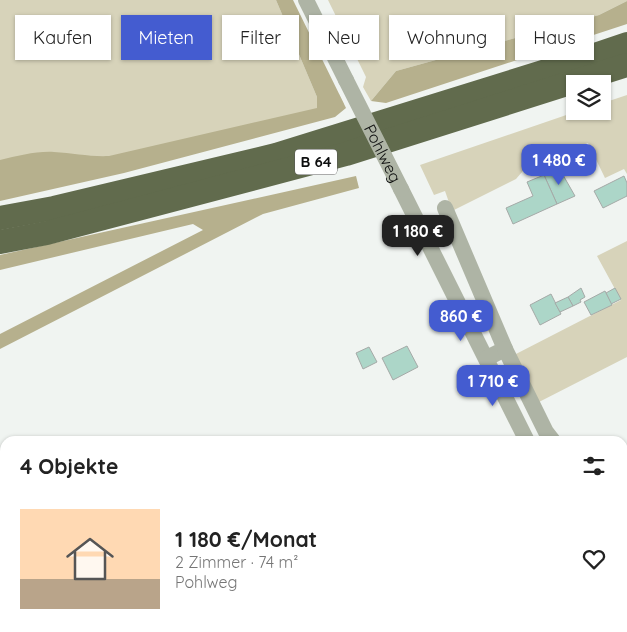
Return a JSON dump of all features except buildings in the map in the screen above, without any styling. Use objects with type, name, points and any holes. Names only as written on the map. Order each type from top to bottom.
[{"type":"highway","name":"B 64","points":[[0,218],[54,208],[276,155],[560,67],[627,44]]},
{"type":"highway","name":"B 64","points":[[0,242],[47,233],[346,154],[627,65]]},
{"type":"street","name":"Pohlweg","points":[[306,0],[525,436]]},
{"type":"street","points":[[445,208],[505,349],[549,436]]},
{"type":"street","points":[[486,358],[505,349]]},
{"type":"shaded area","points":[[0,0],[276,0],[282,15],[222,15],[222,60],[299,60],[299,54],[317,97],[339,94],[344,104],[108,160],[0,176]]},
{"type":"shaded area","points":[[276,0],[293,0],[309,33],[309,60],[322,60],[346,108],[335,117],[124,173],[0,201],[0,160],[47,152],[109,156],[317,108],[317,97],[299,54],[299,15],[282,15]]},
{"type":"shaded area","points":[[328,0],[627,0],[594,16],[515,15],[515,38],[505,41],[505,15],[389,15],[389,60],[436,60],[396,71],[371,101],[363,87],[366,77],[358,60],[379,60],[379,15],[335,15]]},
{"type":"shaded area","points":[[627,1],[627,24],[594,35],[594,16]]},
{"type":"shaded area","points":[[515,38],[515,60],[517,60],[386,103],[371,101],[396,71],[436,60],[505,60],[505,41]]},
{"type":"shaded area","points":[[627,95],[627,174],[624,169],[605,178],[588,143],[528,165],[516,179],[452,211],[445,191],[434,195],[420,165],[566,115],[566,120],[611,120],[611,100]]},
{"type":"shaded area","points":[[356,176],[359,188],[263,214],[0,349],[0,334],[203,230],[193,224],[0,270],[0,255]]},
{"type":"shaded area","points":[[627,241],[627,357],[539,402],[514,355],[621,300],[597,256]]}]
